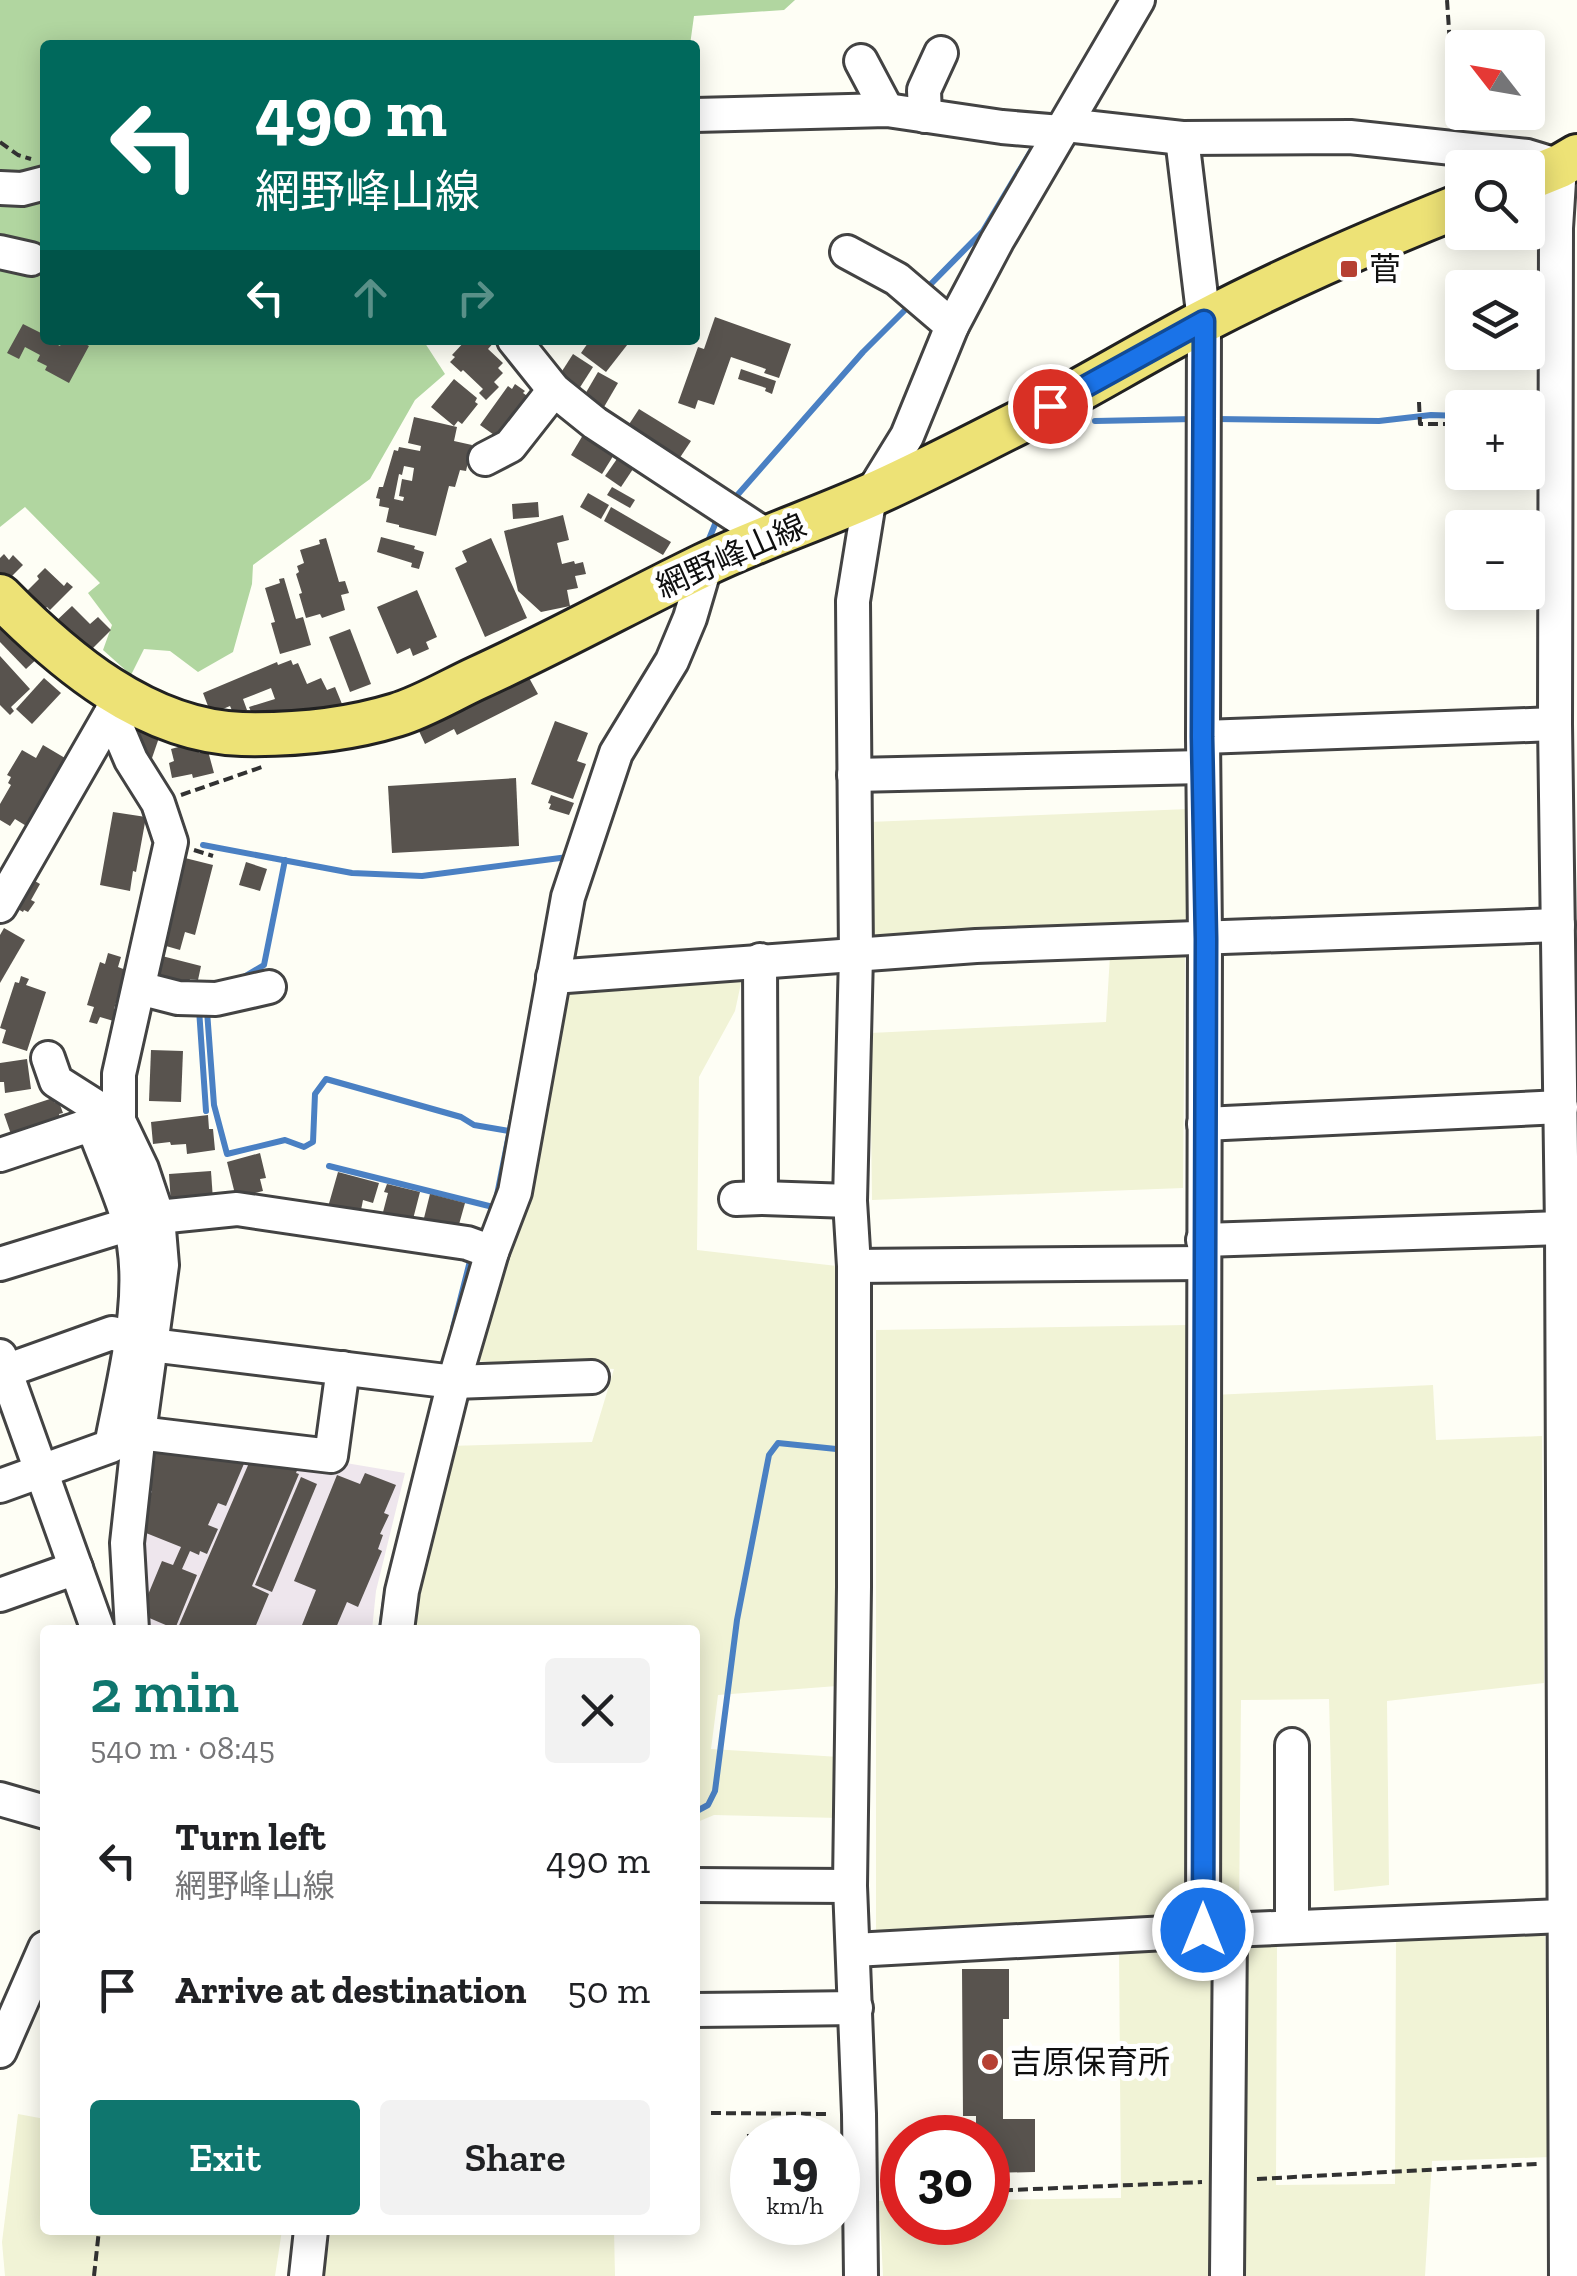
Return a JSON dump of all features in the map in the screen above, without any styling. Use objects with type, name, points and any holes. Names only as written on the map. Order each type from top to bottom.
[{"type":"main road","name":"網野峰山線","points":[[0,596],[114,703],[198,728],[240,734],[338,728],[398,715],[706,564],[870,496],[1019,422],[1204,321],[1363,245],[1445,212]]},
{"type":"street","points":[[859,2115],[850,1886],[854,1266],[850,1201],[856,955],[853,601],[870,496],[907,436],[952,326],[997,240],[1138,0]]},
{"type":"street","points":[[925,116],[924,90],[941,53]]},
{"type":"street","points":[[860,60],[887,110]]},
{"type":"street","points":[[700,115],[887,110],[1002,127],[1182,138],[1350,137],[1527,156],[1560,167],[1556,228],[1555,724],[1567,828],[1558,925],[1568,964],[1561,1107],[1570,1600],[1571,2126],[1566,2162],[1566,2276]]},
{"type":"street","points":[[1182,138],[1204,321],[1204,1251],[1216,1930],[1228,2181],[1227,2276]]},
{"type":"street","points":[[0,188],[22,189],[39,171]]},
{"type":"street","points":[[847,252],[897,279],[952,326]]},
{"type":"street","points":[[518,345],[554,390],[595,423],[767,536]]},
{"type":"street","points":[[486,459],[510,446],[554,390]]},
{"type":"street","points":[[398,1625],[402,1591],[454,1382],[492,1252],[515,1192],[568,897],[616,753],[672,662],[706,564]]},
{"type":"street","points":[[114,703],[132,760],[158,803],[171,842],[119,1074],[119,1122],[142,1169],[144,1221]]},
{"type":"street","points":[[0,906],[114,703]]},
{"type":"street","points":[[854,775],[1555,724]]},
{"type":"street","points":[[553,977],[976,946],[1558,925]]},
{"type":"street","points":[[760,960],[749,1198],[850,1201]]},
{"type":"street","points":[[139,988],[178,998],[216,998],[270,988]]},
{"type":"street","points":[[48,1058],[56,1081],[119,1122]]},
{"type":"street","points":[[1204,1124],[1561,1107]]},
{"type":"street","points":[[0,1155],[84,1127],[96,1134],[144,1221],[162,1265],[111,1446],[0,1486]]},
{"type":"street","points":[[0,1264],[144,1221],[237,1209],[467,1243],[492,1252]]},
{"type":"street","points":[[854,1266],[1204,1251],[1562,1228]]},
{"type":"street","points":[[96,1625],[2,1367],[112,1333],[141,1342],[454,1382],[592,1377]]},
{"type":"street","points":[[135,1625],[127,1543],[138,1433],[141,1342]]},
{"type":"street","points":[[138,1433],[331,1456],[343,1368]]},
{"type":"street","points":[[0,1595],[76,1568]]},
{"type":"street","points":[[1292,1746],[1292,1926]]},
{"type":"street","points":[[0,1799],[40,1811]]},
{"type":"street","points":[[700,1885],[850,1886]]},
{"type":"street","points":[[854,1950],[1292,1926],[1568,1896]]},
{"type":"street","points":[[0,2051],[40,1959]]},
{"type":"street","points":[[700,2010],[856,2008]]},
{"type":"street","points":[[860,2200],[861,2276]]},
{"type":"street","points":[[306,2276],[310,2235]]},
{"type":"path","points":[[1447,0],[1457,148]]},
{"type":"path","points":[[0,142],[39,171]]},
{"type":"path","points":[[1419,402],[1420,424],[1445,424]]},
{"type":"path","points":[[158,803],[276,760]]},
{"type":"path","points":[[710,2112],[751,2115]]},
{"type":"path","points":[[1010,2190],[1566,2162]]},
{"type":"path","points":[[94,2276],[98,2235]]},
{"type":"shaded area","points":[[143,1448],[340,1462],[405,1473],[376,1591],[373,1625],[139,1625]]},
{"type":"green space","points":[[0,0],[795,0],[784,10],[694,16],[691,40],[40,40],[40,174],[0,178]]},
{"type":"green space","points":[[40,196],[40,345],[426,345],[445,374],[415,400],[370,479],[253,565],[252,584],[233,652],[198,672],[170,651],[144,649],[131,675],[103,650],[112,625],[88,593],[100,583],[25,507],[0,527],[0,203]]},
{"type":"green space","points":[[1189,809],[1190,927],[872,944],[869,822]]},
{"type":"green space","points":[[1185,952],[1183,1188],[872,1200],[870,1033],[1106,1022],[1110,955]]},
{"type":"green space","points":[[743,974],[735,1011],[699,1077],[697,1250],[837,1266],[837,1686],[718,1695],[711,1749],[840,1757],[839,1818],[714,1815],[700,1821],[700,1625],[411,1625],[449,1446],[592,1442],[614,1369],[474,1361],[531,1186],[566,987]]},
{"type":"green space","points":[[1187,1325],[1191,1396],[1433,1385],[1436,1440],[1542,1436],[1544,1683],[1387,1701],[1389,1885],[1334,1891],[1329,1699],[1241,1700],[1239,1915],[876,1937],[876,1330]]},
{"type":"green space","points":[[1545,1928],[1550,2157],[1432,2161],[1425,2276],[883,2276],[881,2245],[1010,2245],[1010,2200],[1121,2198],[1119,1950],[1277,1943],[1276,2185],[1395,2184],[1396,1935]]},
{"type":"green space","points":[[18,2114],[40,2118],[40,2235],[281,2235],[275,2276],[5,2276],[2,2242]]},
{"type":"green space","points":[[330,2235],[614,2235],[615,2276],[324,2276]]},
{"type":"building","points":[[715,317],[791,344],[779,378],[764,373],[766,369],[731,357],[714,405],[698,400],[695,409],[678,403],[698,347],[704,349]]},
{"type":"building","points":[[23,324],[40,332],[40,345],[89,346],[69,383],[45,370],[47,366],[37,361],[40,355],[25,347],[19,359],[7,353]]},
{"type":"building","points":[[461,345],[492,345],[488,349],[503,363],[498,368],[503,373],[494,382],[499,387],[486,400],[479,393],[483,389],[450,362],[455,357],[452,355]]},
{"type":"building","points":[[587,345],[627,345],[606,372],[581,353]]},
{"type":"building","points":[[573,354],[593,367],[577,392],[557,379]]},
{"type":"building","points":[[741,369],[776,381],[772,394],[766,388],[738,379]]},
{"type":"building","points":[[598,372],[618,383],[604,407],[584,396]]},
{"type":"building","points":[[454,379],[477,398],[478,404],[462,424],[458,421],[454,426],[431,407]]},
{"type":"building","points":[[515,384],[533,400],[507,438],[499,433],[497,437],[480,425],[508,386],[512,389]]},
{"type":"building","points":[[639,409],[691,441],[675,465],[624,432]]},
{"type":"building","points":[[414,417],[457,427],[454,441],[472,445],[466,471],[460,470],[455,487],[449,486],[436,536],[386,522],[389,508],[379,506],[380,499],[376,498],[394,450],[399,447],[420,451],[421,446],[408,443]],"holes":[[[404,466],[414,468],[412,481],[402,479],[399,496],[404,497],[403,501],[394,499]]]},
{"type":"building","points":[[586,430],[615,453],[602,474],[571,455]]},
{"type":"building","points":[[619,456],[635,466],[621,487],[605,476]]},
{"type":"building","points":[[612,487],[635,500],[630,508],[607,495]]},
{"type":"building","points":[[588,493],[609,505],[601,519],[580,507]]},
{"type":"building","points":[[538,502],[539,517],[513,519],[512,504]]},
{"type":"building","points":[[611,507],[671,542],[663,555],[604,521]]},
{"type":"building","points":[[563,515],[569,540],[557,543],[562,564],[583,562],[586,574],[575,576],[578,588],[567,590],[570,606],[541,612],[518,591],[504,531]]},
{"type":"building","points":[[381,537],[424,552],[419,569],[377,552]]},
{"type":"building","points":[[326,538],[339,582],[345,581],[349,593],[341,595],[345,610],[322,618],[320,614],[306,618],[296,574],[297,566],[304,563],[300,550]]},
{"type":"building","points":[[491,538],[527,618],[485,637],[455,568],[467,562],[462,551]]},
{"type":"building","points":[[4,554],[9,560],[13,555],[23,565],[7,581],[0,574],[0,558]]},
{"type":"building","points":[[45,568],[64,586],[67,582],[73,587],[50,610],[47,607],[42,612],[24,594]]},
{"type":"building","points":[[284,578],[296,619],[303,617],[311,645],[280,654],[265,588]]},
{"type":"building","points":[[417,590],[437,637],[426,642],[429,649],[413,656],[410,648],[397,654],[377,607]]},
{"type":"building","points":[[72,606],[90,624],[98,617],[111,630],[86,655],[54,623]]},
{"type":"building","points":[[0,615],[40,656],[26,669],[0,642]]},
{"type":"building","points":[[350,629],[371,684],[350,692],[329,637]]},
{"type":"building","points":[[0,656],[30,689],[11,707],[14,711],[10,715],[0,705]]},
{"type":"building","points":[[291,660],[293,665],[298,663],[307,684],[321,678],[327,690],[335,687],[342,704],[315,715],[307,709],[293,715],[254,719],[249,707],[275,699],[271,688],[243,699],[247,710],[234,715],[230,706],[211,714],[203,693],[277,662],[278,665]]},
{"type":"building","points":[[528,676],[538,694],[457,735],[454,729],[425,744],[419,731]]},
{"type":"building","points":[[44,678],[61,693],[32,724],[16,709]]},
{"type":"building","points":[[137,720],[162,729],[152,758],[139,754],[131,738]]},
{"type":"building","points":[[555,721],[588,733],[577,761],[586,764],[573,799],[531,784]]},
{"type":"building","points":[[197,742],[199,753],[208,751],[214,773],[172,778],[171,749]]},
{"type":"building","points":[[43,745],[70,761],[28,827],[15,819],[10,826],[0,820],[0,804],[11,785],[7,775],[22,750],[36,758]]},
{"type":"building","points":[[516,778],[519,846],[392,853],[388,786]]},
{"type":"building","points":[[551,795],[574,803],[569,815],[549,809]]},
{"type":"building","points":[[113,812],[146,817],[130,891],[100,885]]},
{"type":"building","points":[[181,857],[213,865],[195,935],[185,932],[180,950],[159,944]]},
{"type":"building","points":[[246,862],[267,869],[260,891],[239,885]]},
{"type":"building","points":[[28,877],[40,884],[31,900],[35,902],[28,912],[23,912],[11,905]]},
{"type":"building","points":[[4,928],[25,940],[0,983],[0,935]]},
{"type":"building","points":[[108,953],[121,957],[118,967],[126,970],[114,1009],[120,1011],[117,1022],[100,1017],[97,1024],[89,1022],[94,1007],[87,1005],[100,962],[105,964]]},
{"type":"building","points":[[158,955],[201,966],[198,980],[190,979],[188,986],[152,978]]},
{"type":"building","points":[[21,976],[29,979],[26,985],[46,992],[27,1051],[2,1043],[6,1030],[0,1028],[15,982],[19,983]]},
{"type":"building","points":[[151,1050],[183,1051],[181,1102],[149,1101]]},
{"type":"building","points":[[27,1059],[31,1089],[5,1093],[4,1082],[0,1082],[0,1063]]},
{"type":"building","points":[[53,1098],[63,1113],[59,1114],[61,1122],[13,1140],[4,1114]]},
{"type":"building","points":[[208,1115],[215,1150],[187,1154],[186,1144],[153,1144],[151,1122]]},
{"type":"building","points":[[260,1153],[266,1178],[260,1179],[263,1191],[236,1198],[227,1162]]},
{"type":"building","points":[[211,1171],[213,1200],[171,1204],[169,1174]]},
{"type":"building","points":[[338,1172],[379,1183],[373,1203],[363,1200],[355,1215],[328,1207]]},
{"type":"building","points":[[387,1184],[420,1192],[412,1223],[382,1216]]},
{"type":"building","points":[[430,1194],[465,1203],[456,1235],[422,1226]]},
{"type":"building","points":[[157,1446],[246,1459],[226,1506],[218,1503],[208,1525],[218,1529],[207,1554],[190,1551],[182,1569],[197,1575],[177,1625],[166,1625],[140,1614],[162,1561],[173,1565],[181,1547],[136,1529],[152,1491],[140,1486]]},
{"type":"building","points":[[252,1456],[301,1461],[252,1586],[269,1594],[256,1625],[179,1625]]},
{"type":"building","points":[[365,1473],[396,1485],[384,1513],[389,1515],[380,1534],[383,1535],[378,1549],[382,1551],[358,1607],[347,1602],[337,1625],[302,1625],[316,1590],[294,1581],[337,1475],[360,1484]]},
{"type":"building","points":[[301,1477],[317,1484],[272,1592],[255,1585]]},
{"type":"building","points":[[962,1969],[1009,1969],[1009,2019],[1003,2019],[1003,2115],[963,2115]]},
{"type":"building","points":[[1010,2119],[1035,2119],[1035,2172],[1010,2173]]},
{"type":"waterway","points":[[925,290],[983,231],[1037,141]]},
{"type":"waterway","points":[[733,500],[863,352],[913,302]]},
{"type":"waterway","points":[[1216,419],[1379,421],[1445,415]]},
{"type":"waterway","points":[[1095,421],[1194,419]]},
{"type":"waterway","points":[[709,539],[718,517]]},
{"type":"waterway","points":[[203,845],[352,873],[422,876],[568,857]]},
{"type":"waterway","points":[[242,978],[264,965],[285,860]]},
{"type":"waterway","points":[[199,1009],[206,1111]]},
{"type":"waterway","points":[[207,1011],[214,1105],[227,1154],[285,1140],[304,1147],[313,1142],[315,1094],[326,1079],[461,1117],[474,1125],[509,1131]]},
{"type":"waterway","points":[[496,1200],[513,1114]]},
{"type":"waterway","points":[[329,1166],[493,1207]]},
{"type":"waterway","points":[[453,1328],[471,1257]]},
{"type":"waterway","points":[[700,1809],[708,1805],[715,1791],[737,1620],[769,1455],[778,1443],[846,1450]]},
{"type":"waterway","points":[[382,1625],[387,1587]]},
{"type":"place","name":"菅","points":[[1349,269]]},
{"type":"place","name":"吉原保育所","points":[[990,2062]]},
{"type":"route","points":[[1050,406],[1204,321],[1203,1930]]}]
